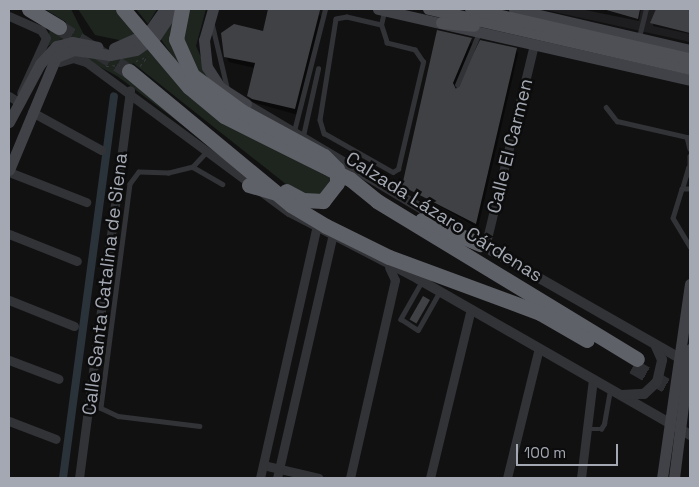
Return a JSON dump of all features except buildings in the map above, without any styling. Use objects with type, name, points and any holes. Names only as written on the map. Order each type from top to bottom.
[{"type":"highway","points":[[29,9],[60,27]]},
{"type":"highway","points":[[182,9],[176,39],[179,52],[198,81],[241,111],[302,138]]},
{"type":"highway","name":"Calzada Lázaro Cárdenas","points":[[127,13],[189,87],[224,116],[350,179],[377,201],[635,362],[540,313],[355,242],[277,193],[241,161],[129,71]]},
{"type":"highway","points":[[198,81],[246,104]]},
{"type":"highway","points":[[241,161],[303,200],[323,201],[330,195],[337,184],[337,169],[302,138],[262,113]]},
{"type":"highway","points":[[249,184],[277,193]]},
{"type":"highway","points":[[377,201],[483,245]]},
{"type":"highway","points":[[355,242],[420,281]]},
{"type":"main road","points":[[9,171],[47,74],[62,52],[110,55],[135,47],[158,28],[167,9]]},
{"type":"main road","points":[[381,9],[690,80]]},
{"type":"main road","points":[[429,9],[690,69]]},
{"type":"main road","points":[[471,9],[690,59]]},
{"type":"main road","points":[[498,9],[540,25]]},
{"type":"main road","points":[[514,9],[690,50]]},
{"type":"main road","points":[[211,13],[204,40],[207,67],[233,96],[246,104]]},
{"type":"main road","points":[[442,23],[515,29]]},
{"type":"main road","points":[[563,41],[577,55]]},
{"type":"main road","points":[[9,122],[15,98],[48,54],[72,42],[109,48],[135,47]]},
{"type":"main road","points":[[662,478],[667,422],[690,284]]},
{"type":"main road","points":[[674,478],[678,428],[690,349]]},
{"type":"street","points":[[9,16],[41,30],[46,38],[15,98]]},
{"type":"street","name":"Calle El Carmen","points":[[483,245],[534,44]]},
{"type":"street","points":[[47,74],[60,62],[79,58],[130,90],[206,152],[249,184],[316,229],[386,266],[440,291],[690,435]]},
{"type":"street","name":"Calle Santa Catalina de Siena","points":[[79,478],[130,90]]},
{"type":"street","points":[[246,104],[262,113]]},
{"type":"street","points":[[32,112],[101,150]]},
{"type":"street","name":"Calzada Lázaro Cárdenas","points":[[302,138],[483,245],[689,363]]},
{"type":"street","points":[[9,171],[86,202]]},
{"type":"street","points":[[260,478],[316,229]]},
{"type":"street","points":[[9,234],[77,261]]},
{"type":"street","points":[[278,474],[332,238]]},
{"type":"street","points":[[350,478],[395,280],[386,266]]},
{"type":"street","points":[[9,300],[74,326]]},
{"type":"street","points":[[430,478],[471,309]]},
{"type":"street","points":[[621,395],[644,394],[656,382],[662,360],[654,344]]},
{"type":"street","points":[[507,478],[539,348]]},
{"type":"street","points":[[9,360],[59,379]]},
{"type":"street","points":[[580,478],[593,379]]},
{"type":"street","points":[[9,421],[56,439]]},
{"type":"street","points":[[263,466],[278,474],[319,478]]},
{"type":"lane","points":[[302,138],[325,9]]},
{"type":"lane","points":[[381,9],[381,25],[389,45],[415,50],[423,62],[398,169],[394,172],[324,132],[320,120],[336,19],[347,17],[381,25]]},
{"type":"lane","points":[[639,39],[646,9]]},
{"type":"lane","points":[[457,85],[479,32]]},
{"type":"lane","points":[[302,138],[318,69]]},
{"type":"lane","points":[[606,107],[617,121],[686,137],[690,149]]},
{"type":"lane","points":[[199,426],[118,416],[101,408],[130,184],[139,172],[169,173],[194,167],[206,152]]},
{"type":"lane","points":[[690,156],[674,218],[690,246]]},
{"type":"lane","points":[[194,167],[222,184]]},
{"type":"lane","points":[[688,168],[690,175]]},
{"type":"lane","points":[[682,189],[690,189]]},
{"type":"lane","points":[[401,319],[420,281]]},
{"type":"lane","points":[[386,315],[401,319],[418,330],[440,291]]},
{"type":"lane","points":[[587,429],[601,429],[604,424],[610,390]]},
{"type":"shaded area","points":[[45,9],[71,9],[86,39],[65,37],[46,47],[50,29],[59,33],[66,22]]},
{"type":"shaded area","points":[[78,9],[116,9],[137,34],[124,41],[95,35]]},
{"type":"shaded area","points":[[136,9],[157,9],[148,24]]},
{"type":"shaded area","points":[[184,9],[206,9],[196,46],[214,87],[200,77],[183,55]]},
{"type":"shaded area","points":[[541,9],[690,9],[690,42]]},
{"type":"shaded area","points":[[174,15],[173,48],[191,76],[221,101],[332,164],[334,177],[325,194],[301,196],[133,63],[125,75],[235,164],[117,76],[74,53],[117,60],[149,49],[186,92],[222,121],[326,176],[330,166],[224,110],[192,84],[160,38]]},
{"type":"waterway","points":[[63,478],[114,96]]},
{"type":"tunnel","points":[[59,27],[129,71]]},
{"type":"tunnel","points":[[633,366],[690,399]]}]
